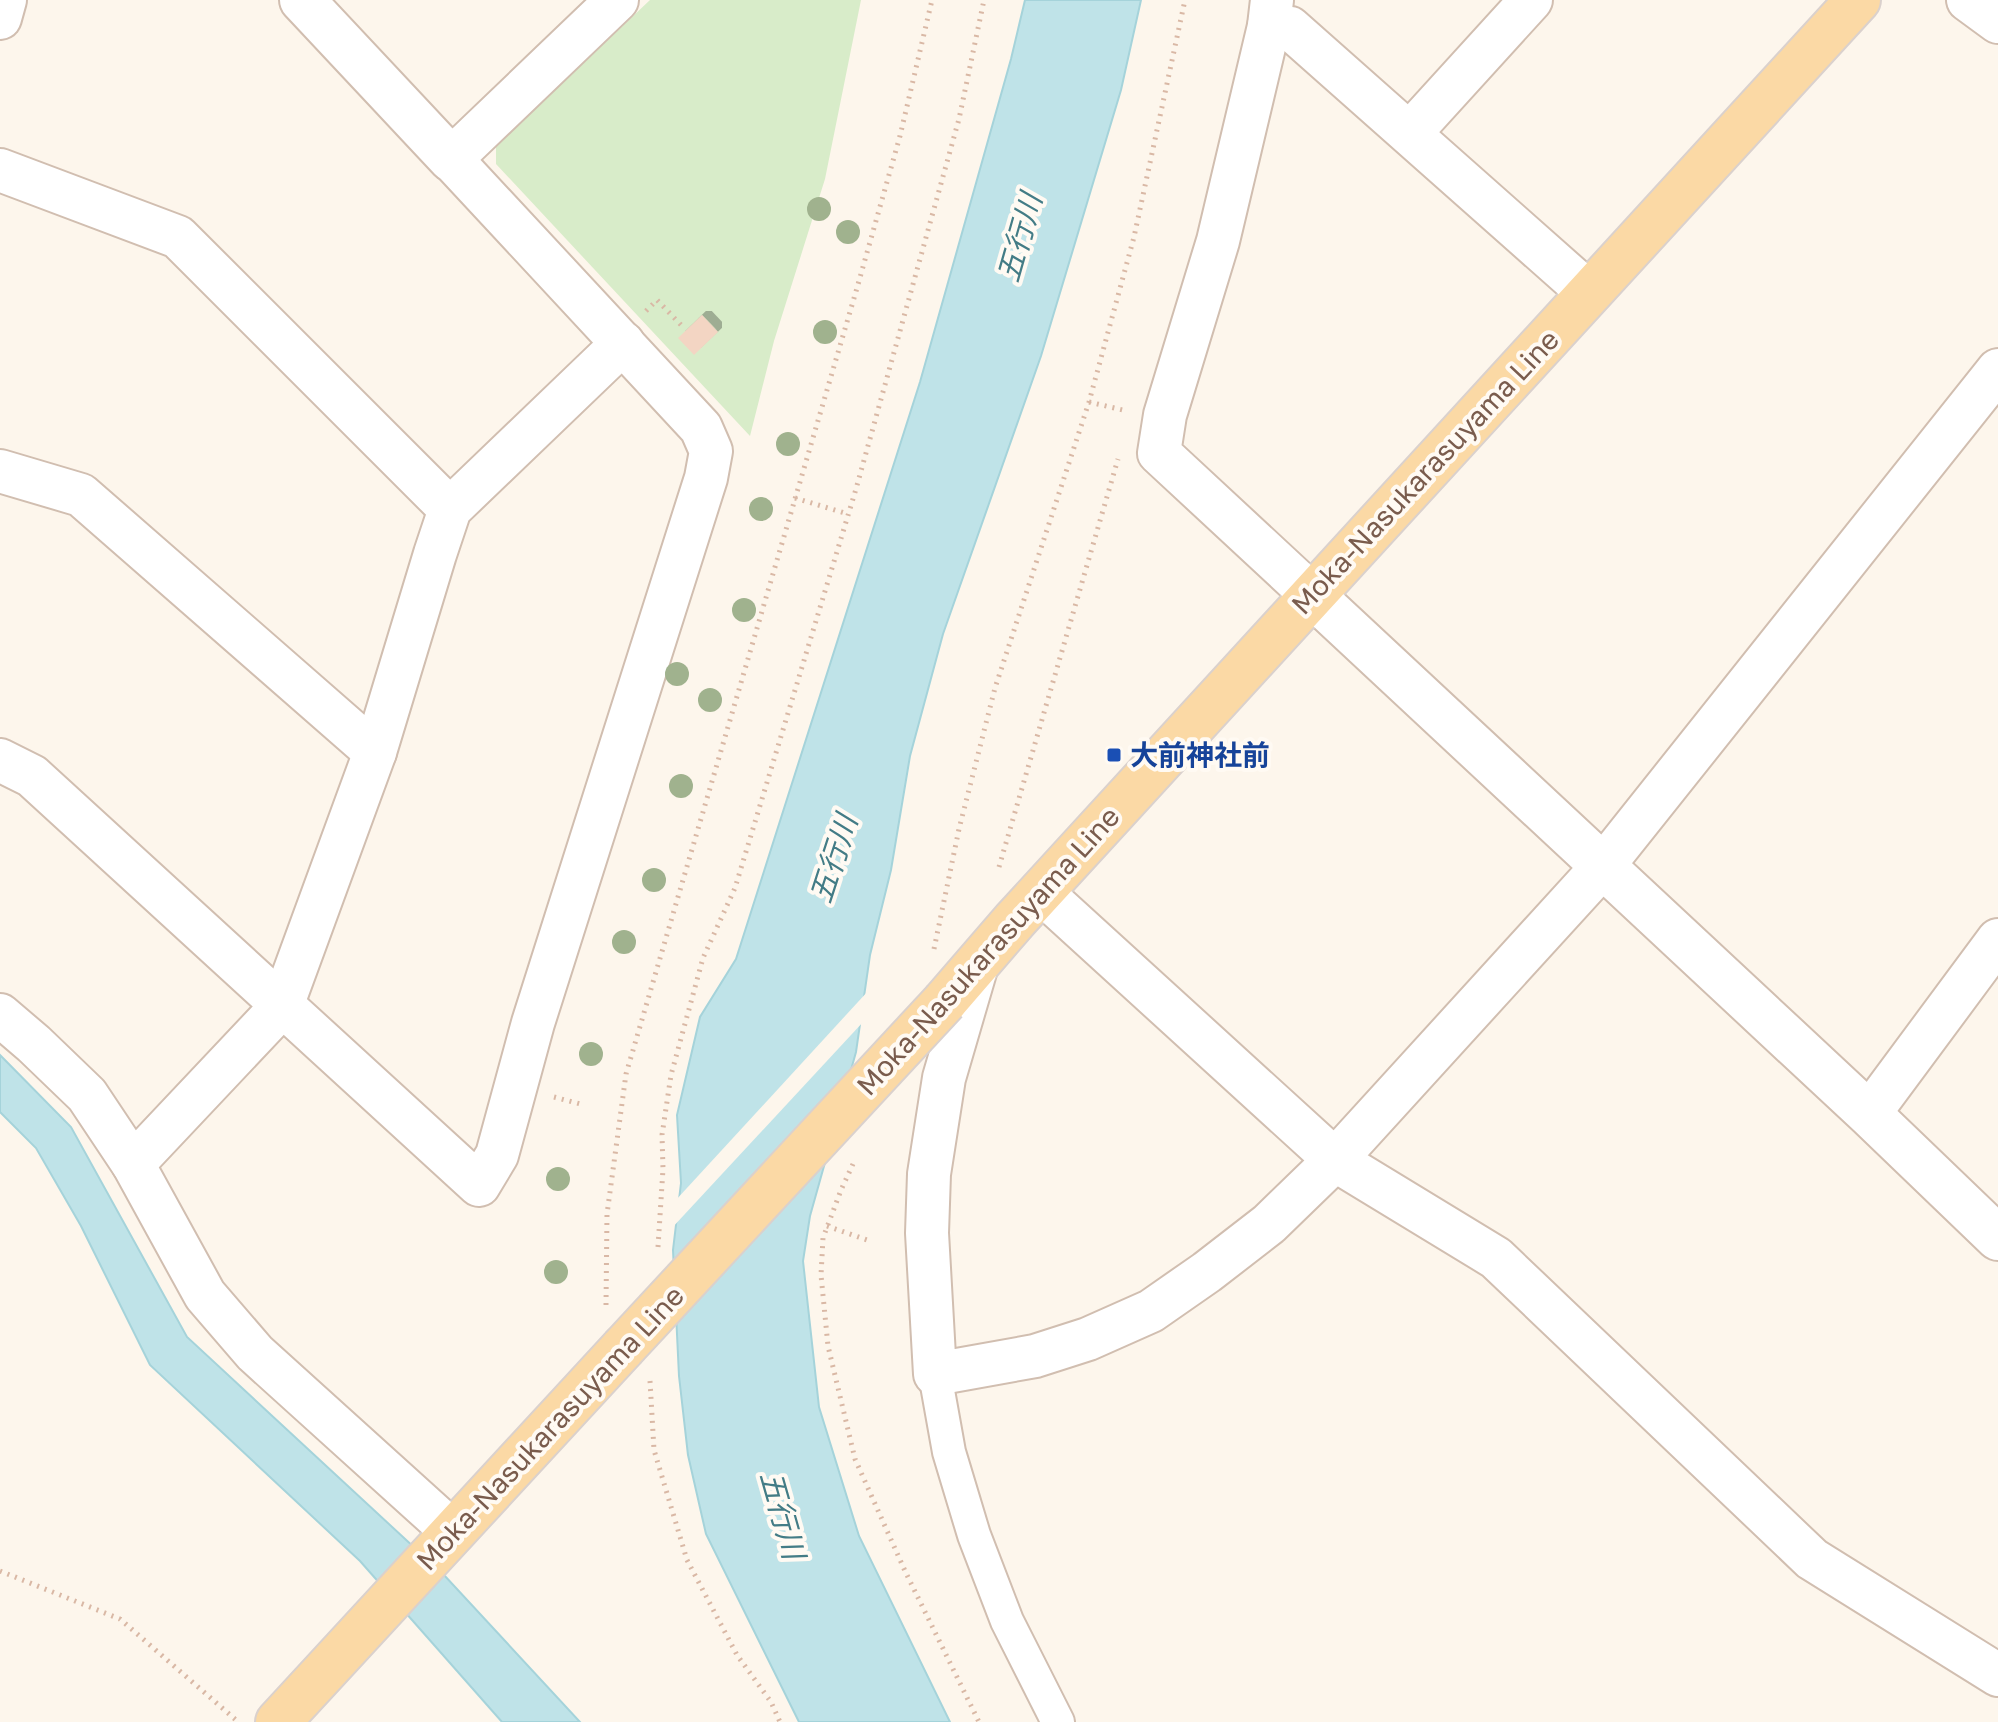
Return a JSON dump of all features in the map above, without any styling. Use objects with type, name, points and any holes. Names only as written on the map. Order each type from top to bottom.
[{"type":"main road","name":"Moka-Nasukarasuyama Line","points":[[278,1722],[453,1532],[637,1361],[1041,892],[1858,0]]},
{"type":"street","points":[[0,18],[5,0]]},
{"type":"street","points":[[0,760],[32,776],[479,1185],[497,1155],[533,1023],[706,478],[711,451],[701,428],[632,330],[451,159],[302,0]]},
{"type":"street","points":[[451,159],[617,0]]},
{"type":"street","points":[[1410,133],[1531,0]]},
{"type":"street","points":[[1968,0],[1998,22]]},
{"type":"street","points":[[1589,293],[1271,13],[1218,241],[1165,415],[1159,453],[1869,1114],[1998,1238]]},
{"type":"street","points":[[0,170],[178,237],[450,509]]},
{"type":"street","points":[[133,1164],[282,1006],[375,752],[450,509],[632,330]]},
{"type":"street","points":[[935,1374],[1035,1356],[1088,1339],[1151,1311],[1269,1224],[1335,1160],[1603,866],[1998,370]]},
{"type":"street","points":[[0,471],[81,495],[375,752]]},
{"type":"street","points":[[1041,892],[1335,1160],[1496,1258],[1812,1559],[1998,1675]]},
{"type":"street","points":[[1869,1114],[1998,940]]},
{"type":"street","points":[[977,965],[944,1078],[929,1174],[927,1233],[935,1374],[949,1452],[974,1535],[1007,1621],[1058,1722]]},
{"type":"street","points":[[0,1015],[87,1095],[133,1164],[205,1295],[255,1353],[453,1532]]},
{"type":"path","points":[[606,1305],[607,1214],[626,1074],[900,136],[932,0]]},
{"type":"path","points":[[658,1247],[662,1135],[671,1075],[703,958],[735,888],[848,514],[959,119],[984,0]]},
{"type":"path","points":[[933,956],[959,829],[995,688],[1089,402],[1134,237],[1185,0]]},
{"type":"path","points":[[632,330],[657,300],[682,326]]},
{"type":"path","points":[[1089,402],[1133,412]]},
{"type":"path","points":[[795,498],[848,514]]},
{"type":"path","points":[[550,1096],[584,1105]]},
{"type":"path","points":[[853,1163],[823,1238],[821,1275],[828,1346],[855,1459],[905,1571],[979,1722]]},
{"type":"path","points":[[827,1226],[867,1240]]},
{"type":"path","points":[[637,1361],[650,1389],[654,1450],[687,1560],[737,1655],[771,1702],[780,1722]]},
{"type":"path","points":[[0,1571],[120,1619],[239,1722]]},
{"type":"green space","points":[[650,0],[861,0],[825,179],[774,341],[750,436],[496,164],[496,146]]},
{"type":"water","name":"五行川","points":[[1025,0],[1141,0],[1121,90],[1041,356],[943,634],[910,756],[891,870],[870,955],[856,1052],[810,1216],[803,1261],[819,1407],[859,1536],[950,1722],[799,1722],[706,1534],[688,1455],[679,1376],[673,1250],[681,1183],[677,1115],[700,1017],[736,959],[920,382]]},
{"type":"water","points":[[0,1055],[71,1127],[187,1337],[444,1575],[580,1722],[502,1722],[360,1561],[150,1365],[81,1226],[36,1148],[0,1112]]},
{"type":"pier","points":[[869,990],[864,1021],[671,1229],[675,1201]]},
{"type":"building","points":[[702,315],[718,332],[694,355],[678,338]]},
{"type":"place","name":"大前神社前","points":[[1114,755]]}]
